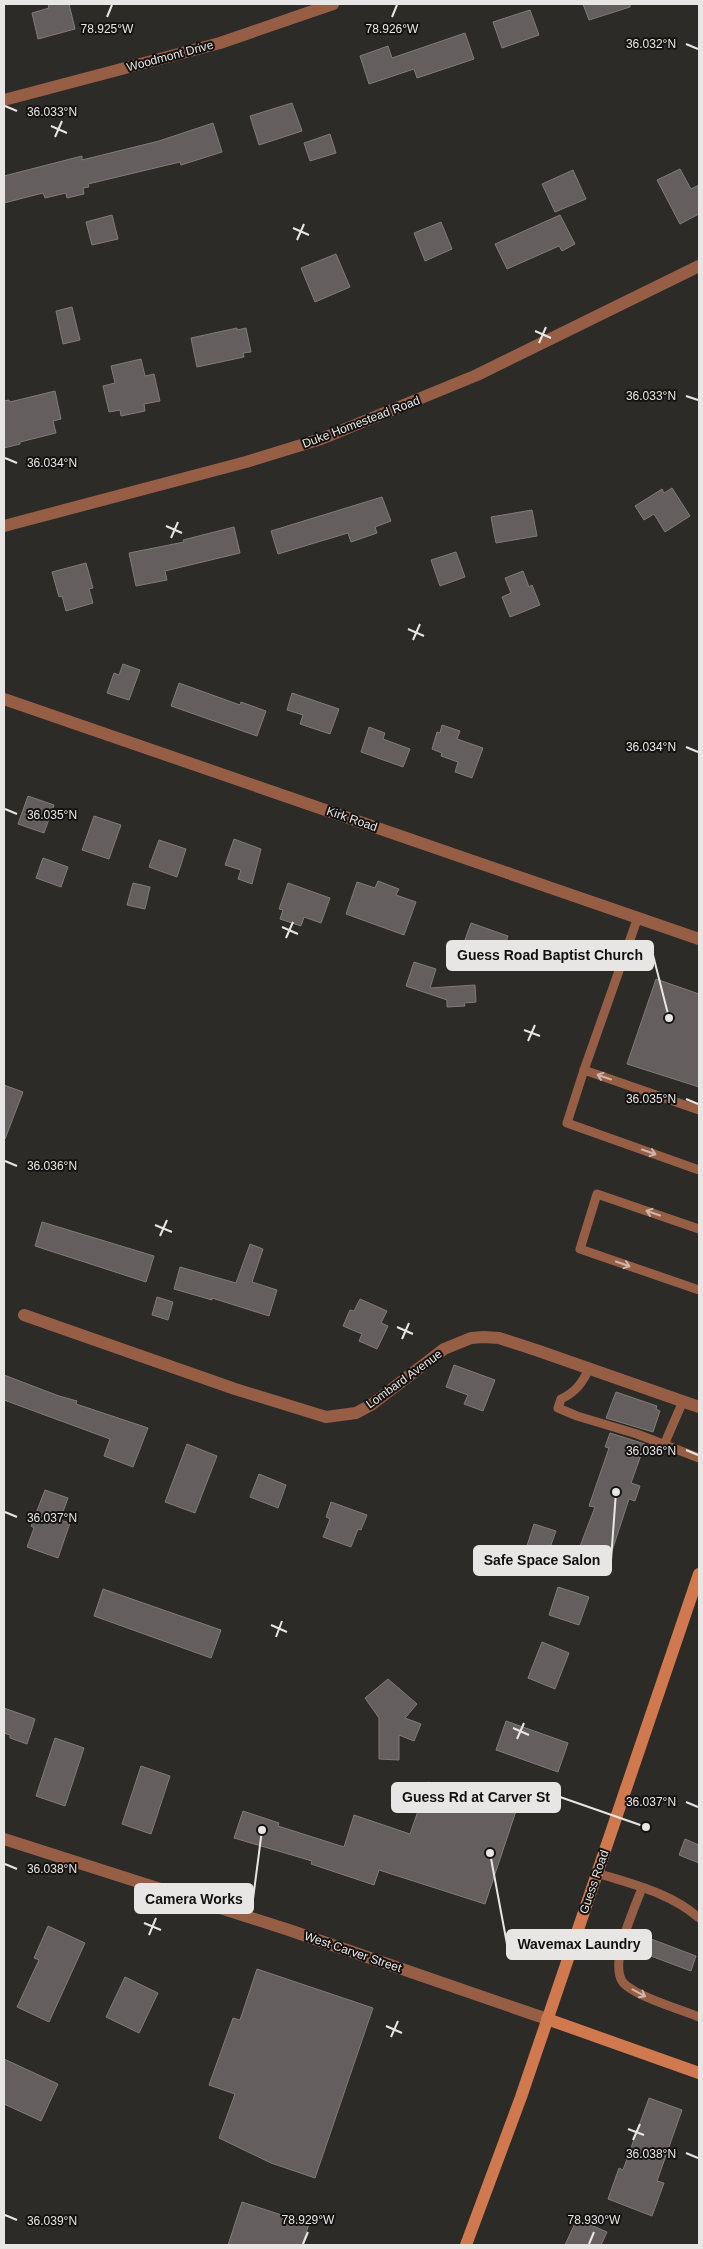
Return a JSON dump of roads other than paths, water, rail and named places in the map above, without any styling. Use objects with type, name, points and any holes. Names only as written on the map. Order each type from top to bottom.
[{"type":"main road","name":"Guess Road","points":[[466,2245],[547,2019],[699,1574]]},
{"type":"main road","name":"West Carver Street","points":[[547,2019],[699,2074]]},
{"type":"street","name":"Woodmont Drive","points":[[4,100],[193,51],[333,4]]},
{"type":"street","name":"Duke Homestead Road","points":[[4,526],[237,464],[321,439],[477,375],[699,266]]},
{"type":"street","name":"Kirk Road","points":[[4,699],[699,939]]},
{"type":"street","name":"Lombard Avenue","points":[[24,1315],[235,1389],[326,1417],[356,1413],[371,1405],[444,1349],[471,1338],[499,1338],[699,1407]]},
{"type":"street","name":"West Carver Street","points":[[4,1839],[290,1930],[547,2019]]},
{"type":"lane","points":[[638,917],[567,1123],[699,1170]]},
{"type":"lane","points":[[584,1070],[699,1110]]},
{"type":"lane","points":[[699,1229],[597,1194],[580,1248],[699,1290]]},
{"type":"lane","points":[[589,1368],[580,1386],[570,1395],[561,1399],[558,1408],[577,1416],[637,1434],[699,1458]]},
{"type":"lane","points":[[664,1445],[684,1401]]},
{"type":"lane","points":[[597,1873],[664,1896],[688,1908],[699,1918]]},
{"type":"lane","points":[[642,1888],[620,1951],[618,1967],[622,1982],[638,1993],[699,2017]]},
{"type":"place","name":"Guess Road Baptist Church","points":[[669,1018]]},
{"type":"place","name":"Safe Space Salon","points":[[616,1492]]},
{"type":"place","name":"Guess Rd at Carver St","points":[[646,1827]]},
{"type":"place","name":"Camera Works","points":[[262,1830]]},
{"type":"place","name":"Wavemax Laundry","points":[[490,1853]]}]
